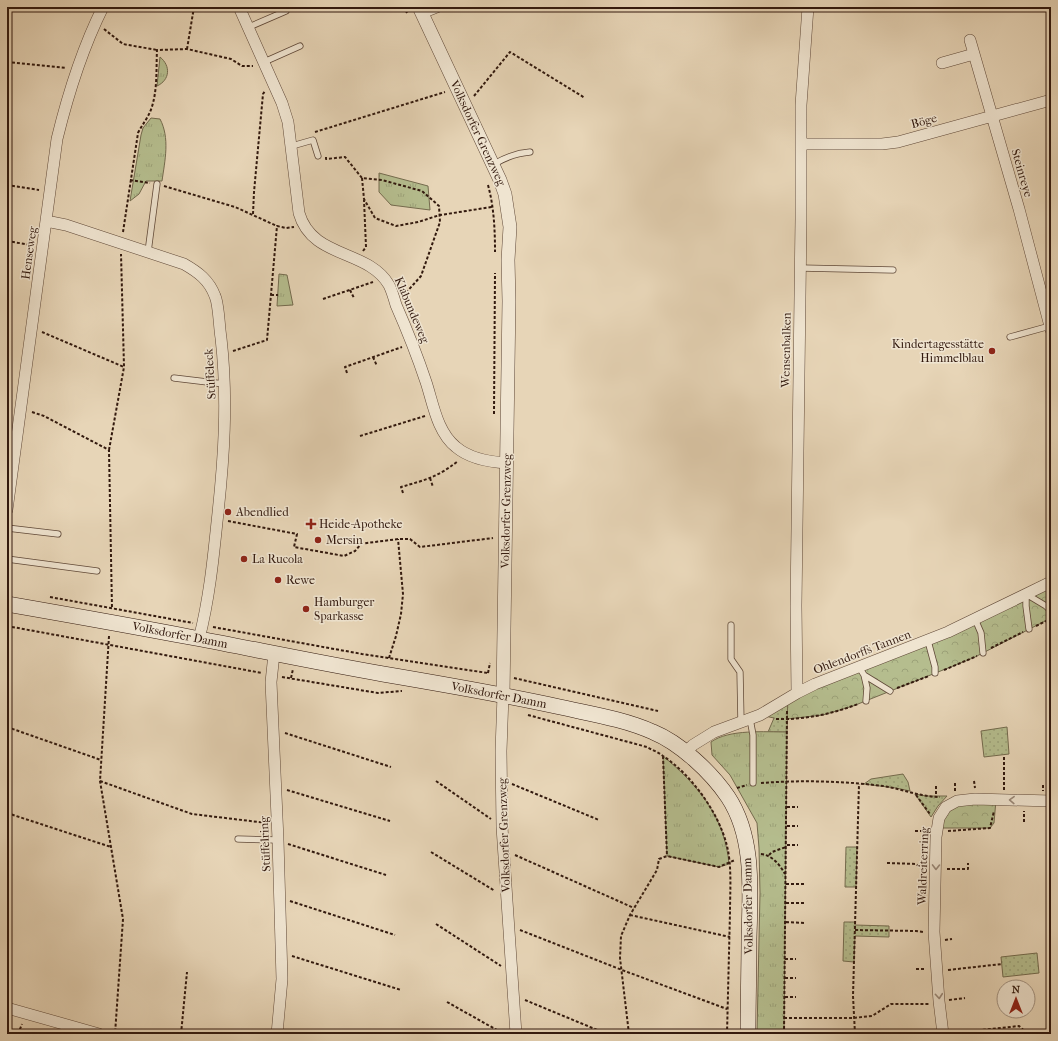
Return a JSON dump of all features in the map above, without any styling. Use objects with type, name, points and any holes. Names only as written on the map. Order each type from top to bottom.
[{"type":"main road","name":"Volksdorfer Damm","points":[[7,604],[111,614],[201,632],[274,654],[503,695],[592,714],[630,724],[664,737],[699,763],[725,793],[739,821],[749,856],[750,893],[748,1034]]},
{"type":"street","name":"Henseweg","points":[[7,510],[57,139],[65,107],[77,70],[95,23],[103,7]]},
{"type":"street","name":"Klabundeweg","points":[[239,7],[264,62],[288,122],[299,213],[305,226],[317,240],[331,249],[373,268],[384,278],[390,288],[413,343],[436,413],[448,439],[463,453],[483,460],[507,463]]},
{"type":"street","points":[[421,10],[437,7]]},
{"type":"street","name":"Wensenbalken","points":[[798,693],[796,599],[801,268],[801,104],[808,7]]},
{"type":"street","name":"Volksdorfer Grenzweg","points":[[421,10],[494,164],[505,194],[510,227],[508,260],[509,301],[502,826],[516,1034]]},
{"type":"street","name":"Steinreye","points":[[970,40],[1047,298],[1050,328]]},
{"type":"street","points":[[942,63],[974,54]]},
{"type":"street","name":"Böge","points":[[801,144],[882,144],[898,142],[1051,100]]},
{"type":"street","name":"Stüffeleck","points":[[46,221],[66,225],[184,264],[198,272],[209,284],[216,297],[223,354],[226,408],[224,455],[209,590],[201,632]]},
{"type":"street","name":"Ohlendorffs Tannen","points":[[686,752],[693,745],[714,732],[760,714],[815,684],[862,671],[1051,582]]},
{"type":"street","name":"Stüffelring","points":[[274,654],[271,675],[272,729],[278,840],[282,979],[277,1034]]},
{"type":"street","name":"Waldreiterring","points":[[943,1034],[934,932],[936,832],[939,818],[946,807],[957,800],[1050,801]]},
{"type":"street","points":[[7,1008],[99,1034]]},
{"type":"lane","points":[[249,27],[286,11]]},
{"type":"lane","points":[[264,62],[300,46]]},
{"type":"lane","points":[[292,146],[314,140],[318,156]]},
{"type":"lane","points":[[494,164],[510,155],[530,152]]},
{"type":"lane","points":[[148,252],[157,184]]},
{"type":"lane","points":[[801,268],[893,270]]},
{"type":"lane","points":[[1010,338],[1050,328]]},
{"type":"lane","points":[[174,378],[224,384]]},
{"type":"lane","points":[[7,528],[58,534]]},
{"type":"lane","points":[[7,559],[97,571]]},
{"type":"lane","points":[[1029,630],[1026,594],[1046,606],[1051,612]]},
{"type":"lane","points":[[975,619],[981,633],[983,653]]},
{"type":"lane","points":[[731,625],[731,659],[740,672],[745,721],[753,734],[753,783]]},
{"type":"lane","points":[[928,641],[935,667],[935,673]]},
{"type":"lane","points":[[862,671],[890,691]]},
{"type":"lane","points":[[862,671],[866,688],[866,701]]},
{"type":"lane","points":[[238,839],[278,840]]},
{"type":"path","points":[[187,49],[194,7]]},
{"type":"path","points":[[404,7],[408,14]]},
{"type":"path","points":[[95,23],[123,44],[157,50],[187,49],[231,59],[242,66]]},
{"type":"path","points":[[115,1034],[123,919],[100,781],[111,614],[109,450],[124,367],[121,243],[138,133],[142,124],[147,120],[151,110],[155,84],[157,50]]},
{"type":"path","points":[[466,105],[510,52],[586,98]]},
{"type":"path","points":[[7,62],[77,70]]},
{"type":"path","points":[[253,214],[263,94],[272,82]]},
{"type":"path","points":[[317,132],[457,87]]},
{"type":"path","points":[[324,152],[326,159],[345,157],[362,178],[366,247],[357,260]]},
{"type":"path","points":[[362,178],[382,180],[422,191],[439,206],[440,222],[421,276],[396,304]]},
{"type":"path","points":[[130,180],[157,184],[235,207],[277,226],[286,228],[305,226]]},
{"type":"path","points":[[486,181],[493,207],[495,257]]},
{"type":"path","points":[[7,185],[50,192]]},
{"type":"path","points":[[364,199],[375,218],[396,226],[418,222],[440,215],[493,207]]},
{"type":"path","points":[[223,354],[267,340],[277,226]]},
{"type":"path","points":[[7,241],[43,247]]},
{"type":"path","points":[[494,415],[495,273]]},
{"type":"path","points":[[323,299],[384,278]]},
{"type":"path","points":[[350,290],[354,298]]},
{"type":"path","points":[[271,295],[278,295]]},
{"type":"path","points":[[32,327],[124,367]]},
{"type":"path","points":[[347,373],[345,367],[413,343]]},
{"type":"path","points":[[373,357],[377,366]]},
{"type":"path","points":[[21,410],[44,416],[109,450]]},
{"type":"path","points":[[360,436],[436,413]]},
{"type":"path","points":[[403,493],[401,487],[440,474],[454,465],[463,453]]},
{"type":"path","points":[[430,478],[433,487]]},
{"type":"path","points":[[218,519],[297,534],[294,547],[344,556],[355,551],[361,544],[398,539],[410,539],[420,547],[494,538]]},
{"type":"path","points":[[389,658],[401,614],[403,594],[398,539]]},
{"type":"path","points":[[45,596],[111,614],[201,632],[488,673],[490,662]]},
{"type":"path","points":[[890,691],[983,653],[1051,618]]},
{"type":"path","points":[[7,626],[271,675],[378,693],[408,691]]},
{"type":"path","points":[[504,676],[658,711]]},
{"type":"path","points":[[784,1034],[787,719],[823,714],[866,701]]},
{"type":"path","points":[[524,714],[641,746],[663,756],[684,773],[708,802],[722,830],[727,846],[729,864],[730,937],[727,1034]]},
{"type":"path","points":[[7,727],[101,760]]},
{"type":"path","points":[[272,729],[391,766]]},
{"type":"path","points":[[1004,755],[1004,793]]},
{"type":"path","points":[[663,756],[667,856]]},
{"type":"path","points":[[502,780],[599,820]]},
{"type":"path","points":[[100,781],[192,814],[277,825]]},
{"type":"path","points":[[436,781],[502,826]]},
{"type":"path","points":[[725,793],[753,783],[787,781],[859,784],[896,788],[921,796],[942,796]]},
{"type":"path","points":[[855,1034],[853,1018],[859,784]]},
{"type":"path","points":[[275,786],[390,822]]},
{"type":"path","points":[[936,786],[936,797]]},
{"type":"path","points":[[936,832],[990,828],[994,814],[994,800]]},
{"type":"path","points":[[1049,853],[1050,801]]},
{"type":"path","points":[[787,807],[798,807]]},
{"type":"path","points":[[7,813],[111,847]]},
{"type":"path","points":[[787,826],[798,826]]},
{"type":"path","points":[[278,840],[386,875]]},
{"type":"path","points":[[769,856],[772,852],[786,846],[798,845]]},
{"type":"path","points":[[503,849],[634,908]]},
{"type":"path","points":[[431,852],[506,897]]},
{"type":"path","points":[[629,1034],[620,946],[621,936],[630,915],[657,870],[658,859],[667,856],[719,867],[740,858],[758,853],[769,856],[782,868],[786,875]]},
{"type":"path","points":[[887,863],[916,864],[919,866]]},
{"type":"path","points":[[936,869],[968,869],[968,863]]},
{"type":"path","points":[[786,884],[805,884]]},
{"type":"path","points":[[280,898],[395,935]]},
{"type":"path","points":[[786,903],[805,903]]},
{"type":"path","points":[[630,915],[730,937]]},
{"type":"path","points":[[786,922],[805,923]]},
{"type":"path","points":[[436,924],[512,974]]},
{"type":"path","points":[[508,925],[622,970],[728,1009]]},
{"type":"path","points":[[855,930],[921,932]]},
{"type":"path","points":[[281,952],[402,990]]},
{"type":"path","points":[[785,959],[796,959]]},
{"type":"path","points":[[954,970],[1002,964]]},
{"type":"path","points":[[181,1034],[187,972]]},
{"type":"path","points":[[785,978],[796,978]]},
{"type":"path","points":[[513,995],[607,1034]]},
{"type":"path","points":[[785,997],[796,997]]},
{"type":"path","points":[[784,1018],[853,1018],[872,1016],[891,1004],[933,1004],[939,1001],[965,998]]},
{"type":"path","points":[[447,1002],[504,1034]]},
{"type":"path","points":[[948,1034],[1019,1026],[1028,1034]]},
{"type":"green space","points":[[160,57],[166,64],[168,73],[167,77],[157,86]]},
{"type":"green space","points":[[151,118],[160,119],[165,134],[166,149],[162,181],[146,181],[139,194],[130,201],[141,135],[143,128]]},
{"type":"green space","points":[[379,173],[428,186],[430,210],[391,205],[379,192]]},
{"type":"green space","points":[[279,274],[287,275],[293,305],[277,306]]},
{"type":"green space","points":[[1051,582],[1051,618],[973,658],[853,706],[823,715],[787,719],[788,699]]},
{"type":"green space","points":[[788,699],[787,732],[768,732],[774,718],[760,715]]},
{"type":"green space","points":[[1007,727],[1009,754],[984,757],[981,731]]},
{"type":"green space","points":[[787,732],[784,1034],[757,1034],[760,893],[757,823],[730,775],[712,755],[711,742],[727,735],[737,733]]},
{"type":"green space","points":[[663,756],[688,778],[708,803],[722,831],[729,864],[719,867],[667,856]]},
{"type":"green space","points":[[903,774],[908,782],[910,791],[864,784],[871,779]]},
{"type":"green space","points":[[915,794],[926,796],[947,796],[931,817]]},
{"type":"green space","points":[[996,800],[994,823],[990,828],[937,828],[946,807]]},
{"type":"green space","points":[[846,847],[857,847],[856,887],[845,887]]},
{"type":"green space","points":[[844,922],[855,922],[855,925],[889,926],[889,937],[855,936],[854,962],[843,961]]},
{"type":"green space","points":[[1037,953],[1039,973],[1003,977],[1001,957]]},
{"type":"place","name":"Kindertagesstätte Himmelblau","points":[[992,351]]},
{"type":"place","name":"Abendlied","points":[[228,512]]},
{"type":"place","name":"Heide-Apotheke","points":[[311,524]]},
{"type":"place","name":"Mersin","points":[[318,540]]},
{"type":"place","name":"La Rucola","points":[[244,559]]},
{"type":"place","name":"Rewe","points":[[278,580]]},
{"type":"place","name":"Hamburger Sparkasse","points":[[306,609]]}]
